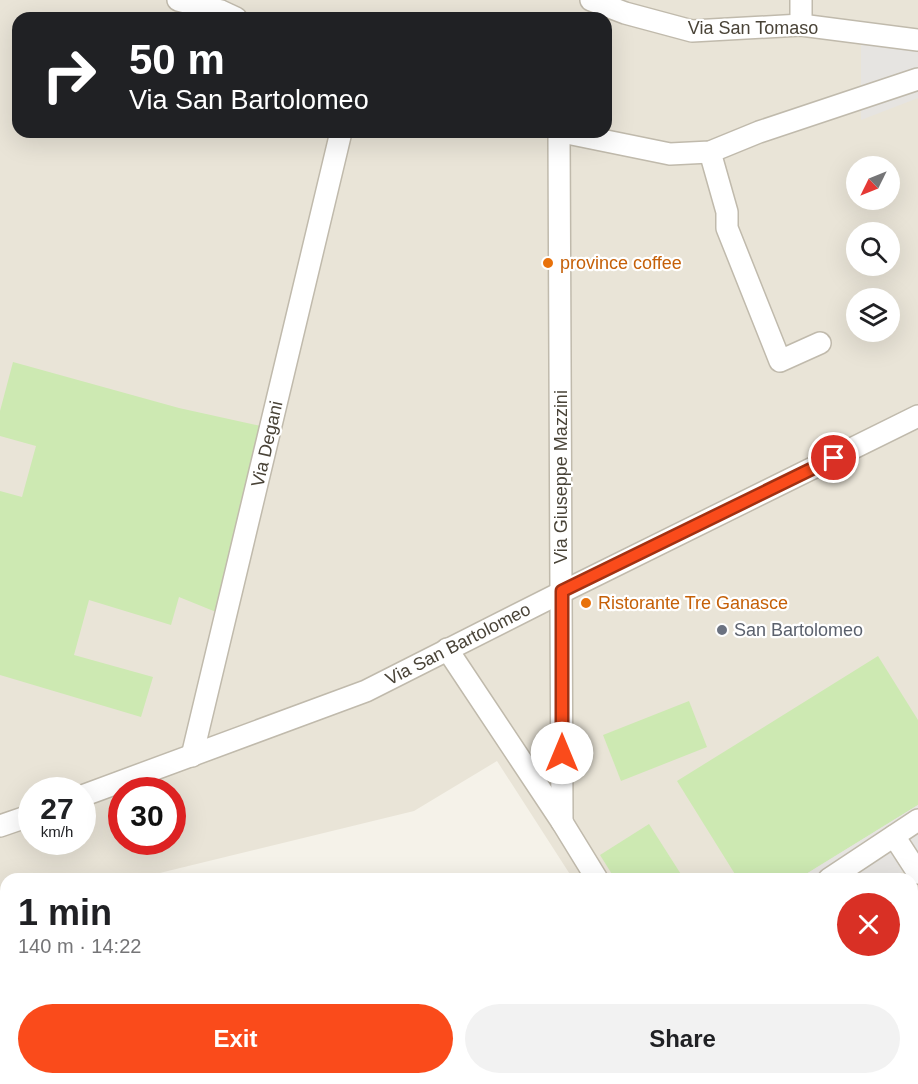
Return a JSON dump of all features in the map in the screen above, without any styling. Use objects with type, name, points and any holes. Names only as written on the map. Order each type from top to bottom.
[{"type":"street","points":[[178,0],[223,12]]},
{"type":"street","name":"Via San Tomaso","points":[[591,0],[625,13],[692,31],[801,25],[918,40]]},
{"type":"street","points":[[801,0],[801,25]]},
{"type":"street","points":[[590,138],[670,154],[710,152],[759,132],[918,79]]},
{"type":"street","name":"Via Degani","points":[[192,756],[340,138]]},
{"type":"street","name":"Via Giuseppe Mazzini","points":[[560,138],[562,822]]},
{"type":"street","points":[[710,152],[727,212],[727,228],[780,361],[820,344]]},
{"type":"street","name":"Via San Bartolomeo","points":[[96,791],[366,691],[562,591],[918,416]]},
{"type":"street","points":[[447,649],[593,873]]},
{"type":"street","points":[[0,826],[18,820]]},
{"type":"street","points":[[838,873],[918,820]]},
{"type":"street","points":[[894,836],[918,873]]},
{"type":"shaded area","points":[[0,0],[918,0],[918,873],[569,873],[497,761],[414,811],[160,873],[0,873]]},
{"type":"shaded area","points":[[918,35],[918,98],[861,120],[861,39]]},
{"type":"shaded area","points":[[918,805],[918,862],[900,873],[808,873]]},
{"type":"green space","points":[[13,362],[179,408],[261,426],[216,612],[179,597],[171,625],[89,600],[74,655],[153,677],[141,717],[0,675],[0,491],[22,497],[36,446],[0,436],[0,411]]},
{"type":"green space","points":[[878,656],[918,720],[918,805],[808,873],[734,873],[677,781]]},
{"type":"green space","points":[[689,701],[707,747],[621,781],[603,735]]},
{"type":"green space","points":[[649,824],[680,873],[611,873],[600,855]]},
{"type":"place","name":"province coffee","points":[[548,263]]},
{"type":"place","name":"Ristorante Tre Ganasce","points":[[586,603]]},
{"type":"place","name":"San Bartolomeo","points":[[722,630]]},
{"type":"route","points":[[562,753],[562,591],[834,458]]}]
